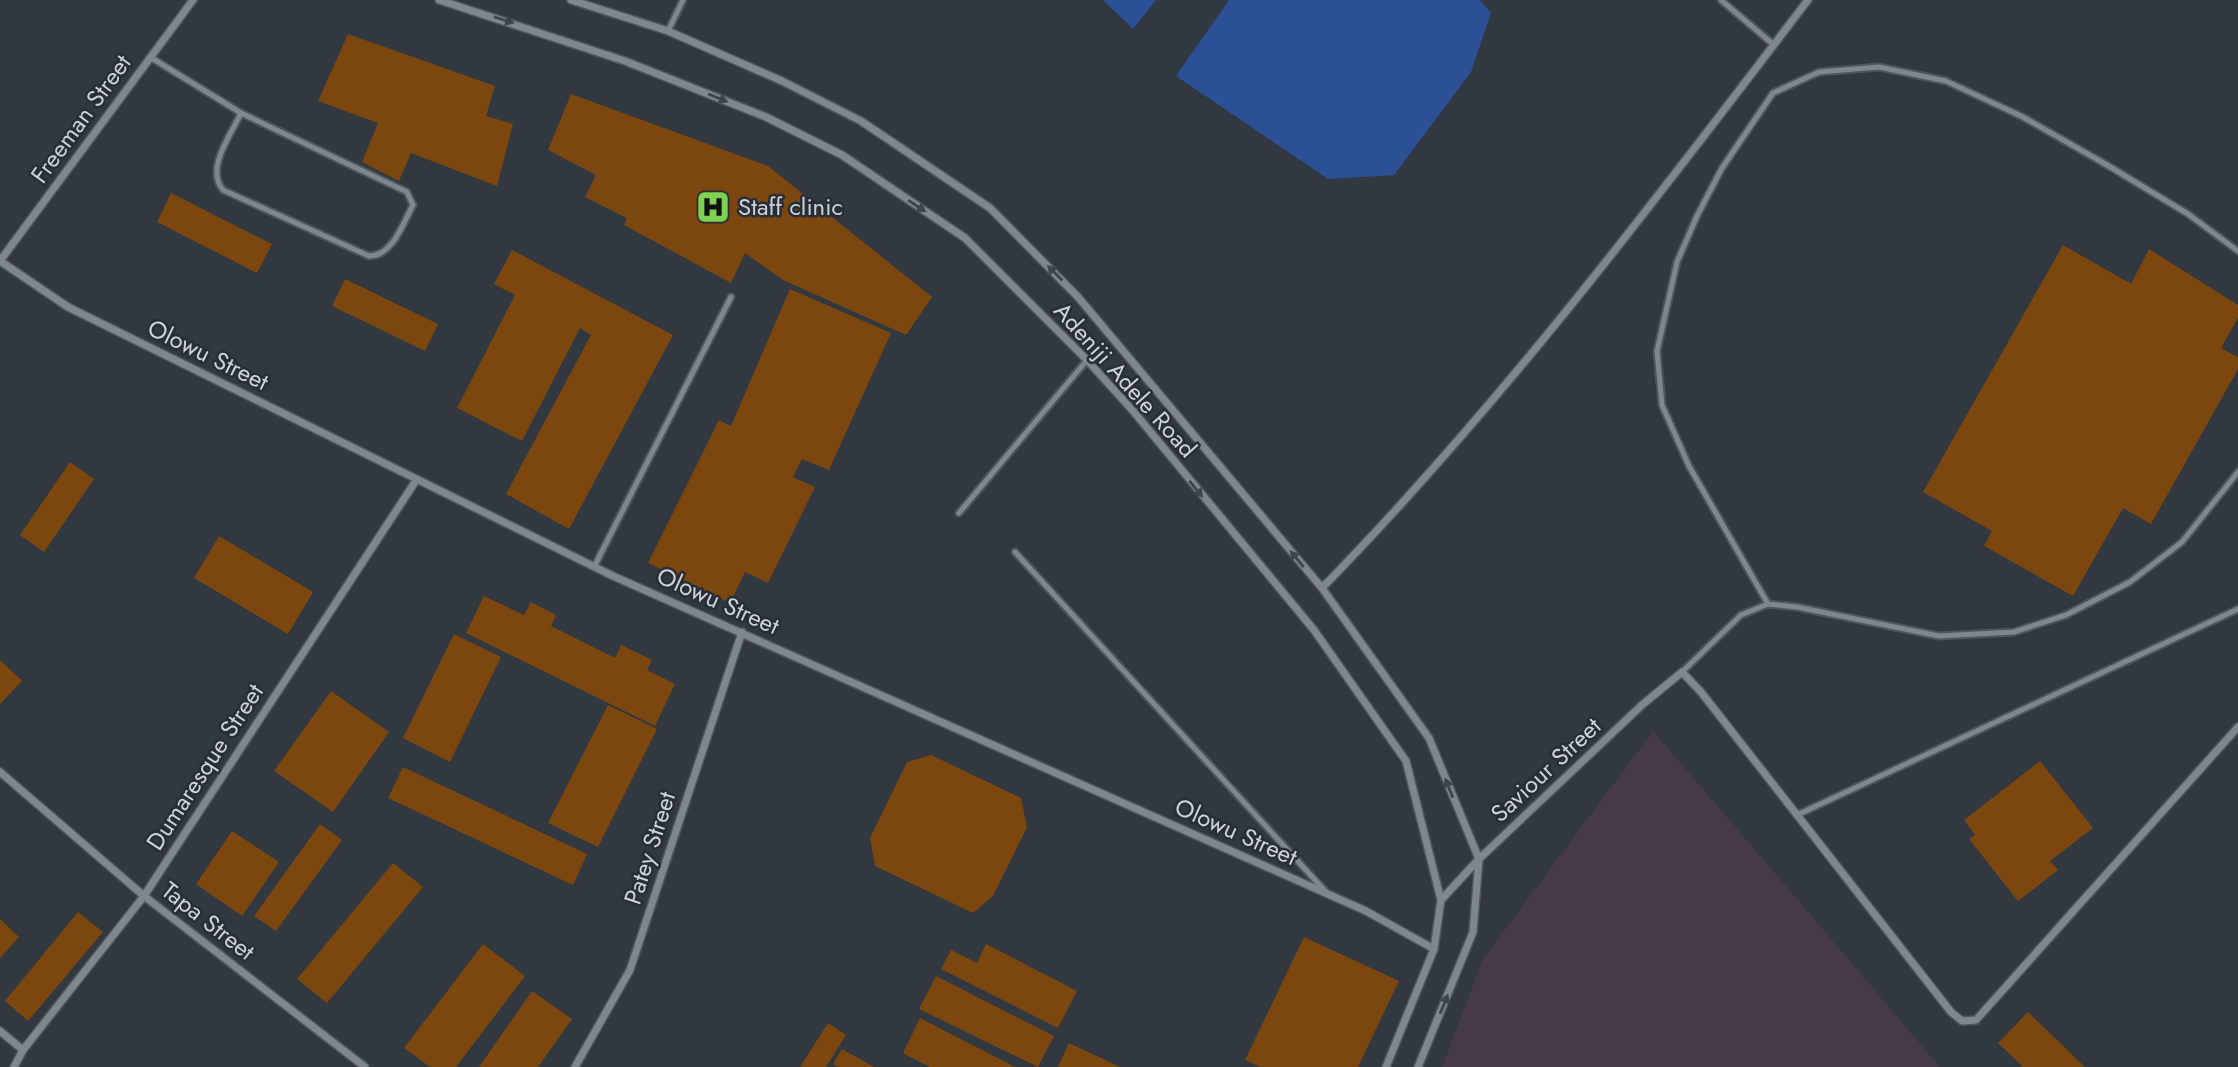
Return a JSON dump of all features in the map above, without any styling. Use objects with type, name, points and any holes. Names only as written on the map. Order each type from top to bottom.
[{"type":"street","name":"Freeman Street","points":[[0,261],[193,0]]},
{"type":"street","name":"Adeniji Adele Road","points":[[439,0],[625,61],[766,117],[842,155],[965,238],[1087,360],[1314,629],[1406,761],[1441,900],[1434,948],[1386,1067]]},
{"type":"street","name":"Adeniji Adele Road","points":[[571,0],[668,31],[782,81],[861,121],[990,208],[1079,298],[1322,588],[1429,738],[1479,859],[1473,932],[1418,1067]]},
{"type":"street","points":[[1322,588],[1413,492],[1525,363],[1808,0]]},
{"type":"street","name":"Olowu Street","points":[[0,261],[68,307],[594,567],[1331,898],[1366,911],[1434,948]]},
{"type":"street","name":"Dumaresque Street","points":[[14,1067],[23,1050],[144,896],[417,479]]},
{"type":"street","name":"Patey Street","points":[[575,1067],[630,970],[742,632]]},
{"type":"street","points":[[1682,672],[1701,692],[1951,1012],[1962,1021],[1976,1020],[2238,727]]},
{"type":"street","name":"Saviour Street","points":[[1441,900],[1479,859],[1642,705],[1682,672]]},
{"type":"street","name":"Tapa Street","points":[[0,772],[144,896],[365,1067]]},
{"type":"street","points":[[0,1031],[23,1050]]},
{"type":"lane","points":[[668,31],[683,0]]},
{"type":"lane","points":[[1721,0],[1774,44]]},
{"type":"lane","points":[[150,57],[241,113],[407,192],[413,205],[388,250],[380,256],[369,256],[223,190],[217,183],[215,168],[241,113]]},
{"type":"lane","points":[[1768,604],[1689,466],[1662,405],[1657,351],[1677,261],[1697,216],[1722,168],[1773,93],[1819,72],[1879,67],[1946,81],[2023,117],[2107,165],[2188,214],[2238,251]]},
{"type":"lane","points":[[594,567],[731,297]]},
{"type":"lane","points":[[959,513],[1087,360]]},
{"type":"lane","points":[[1682,672],[1741,615],[1768,604],[1797,607],[1939,636],[2014,632],[2066,615],[2130,582],[2182,542],[2238,472]]},
{"type":"lane","points":[[1015,552],[1331,898]]},
{"type":"lane","points":[[1797,815],[2238,609]]},
{"type":"shaded area","points":[[1653,731],[1940,1067],[1442,1067],[1483,959]]},
{"type":"water","points":[[1103,0],[1156,0],[1133,29]]},
{"type":"water","points":[[1229,0],[1480,0],[1491,13],[1471,72],[1394,175],[1328,179],[1176,76]]},
{"type":"building","points":[[348,34],[495,86],[486,116],[513,124],[497,186],[411,153],[399,181],[362,162],[378,123],[318,101]]},
{"type":"building","name":"Staff clinic","points":[[571,94],[768,166],[932,297],[906,335],[783,280],[745,253],[731,283],[624,225],[627,218],[585,197],[596,175],[548,150]]},
{"type":"building","points":[[171,193],[272,244],[257,273],[157,222]]},
{"type":"building","points":[[2063,245],[2131,284],[2149,249],[2238,305],[2238,318],[2221,348],[2238,357],[2238,369],[2151,524],[2123,508],[2073,596],[1984,546],[1992,531],[1923,492]]},
{"type":"building","points":[[512,250],[673,335],[569,529],[506,494],[591,335],[580,328],[522,441],[457,408],[515,295],[494,284]]},
{"type":"building","points":[[345,279],[438,324],[425,351],[332,306]]},
{"type":"building","points":[[790,289],[891,333],[829,470],[802,459],[793,477],[815,487],[768,583],[745,572],[730,603],[648,563],[719,420],[731,426]]},
{"type":"building","points":[[70,462],[94,479],[44,552],[20,535]]},
{"type":"building","points":[[219,536],[313,592],[288,634],[194,578]]},
{"type":"building","points":[[484,596],[524,615],[531,602],[556,615],[551,626],[615,658],[621,645],[652,660],[647,670],[675,684],[655,726],[466,633]]},
{"type":"building","points":[[454,634],[501,657],[450,762],[403,738]]},
{"type":"building","points":[[0,660],[22,681],[0,704]]},
{"type":"building","points":[[331,691],[389,732],[333,812],[274,771]]},
{"type":"building","points":[[608,705],[657,729],[598,847],[548,823]]},
{"type":"building","points":[[931,755],[1021,798],[1027,827],[993,896],[973,913],[875,866],[870,838],[907,762]]},
{"type":"building","points":[[2040,761],[2093,828],[2050,861],[2058,870],[2018,901],[1969,839],[1975,835],[1964,820]]},
{"type":"building","points":[[403,767],[587,854],[573,885],[388,798]]},
{"type":"building","points":[[320,824],[342,840],[276,931],[254,916]]},
{"type":"building","points":[[232,831],[279,862],[242,916],[196,884]]},
{"type":"building","points":[[393,863],[423,887],[327,1003],[297,979]]},
{"type":"building","points":[[78,912],[103,932],[28,1021],[5,1001]]},
{"type":"building","points":[[0,919],[19,937],[0,958]]},
{"type":"building","points":[[1304,937],[1399,981],[1358,1067],[1260,1067],[1245,1060]]},
{"type":"building","points":[[483,944],[525,976],[456,1067],[430,1067],[404,1048]]},
{"type":"building","points":[[986,944],[1077,991],[1058,1028],[941,969],[951,950],[977,963]]},
{"type":"building","points":[[936,976],[1054,1036],[1038,1067],[919,1009]]},
{"type":"building","points":[[532,991],[572,1019],[538,1067],[479,1067]]},
{"type":"building","points":[[2028,1012],[2085,1067],[2023,1067],[1998,1043]]},
{"type":"building","points":[[920,1018],[1015,1067],[930,1067],[903,1053]]},
{"type":"building","points":[[828,1023],[846,1035],[826,1067],[800,1067]]},
{"type":"building","points":[[1069,1043],[1120,1067],[1058,1067]]},
{"type":"building","points":[[842,1049],[874,1067],[839,1067],[833,1064]]},
{"type":"place","name":"Staff clinic","points":[[713,207]]}]
